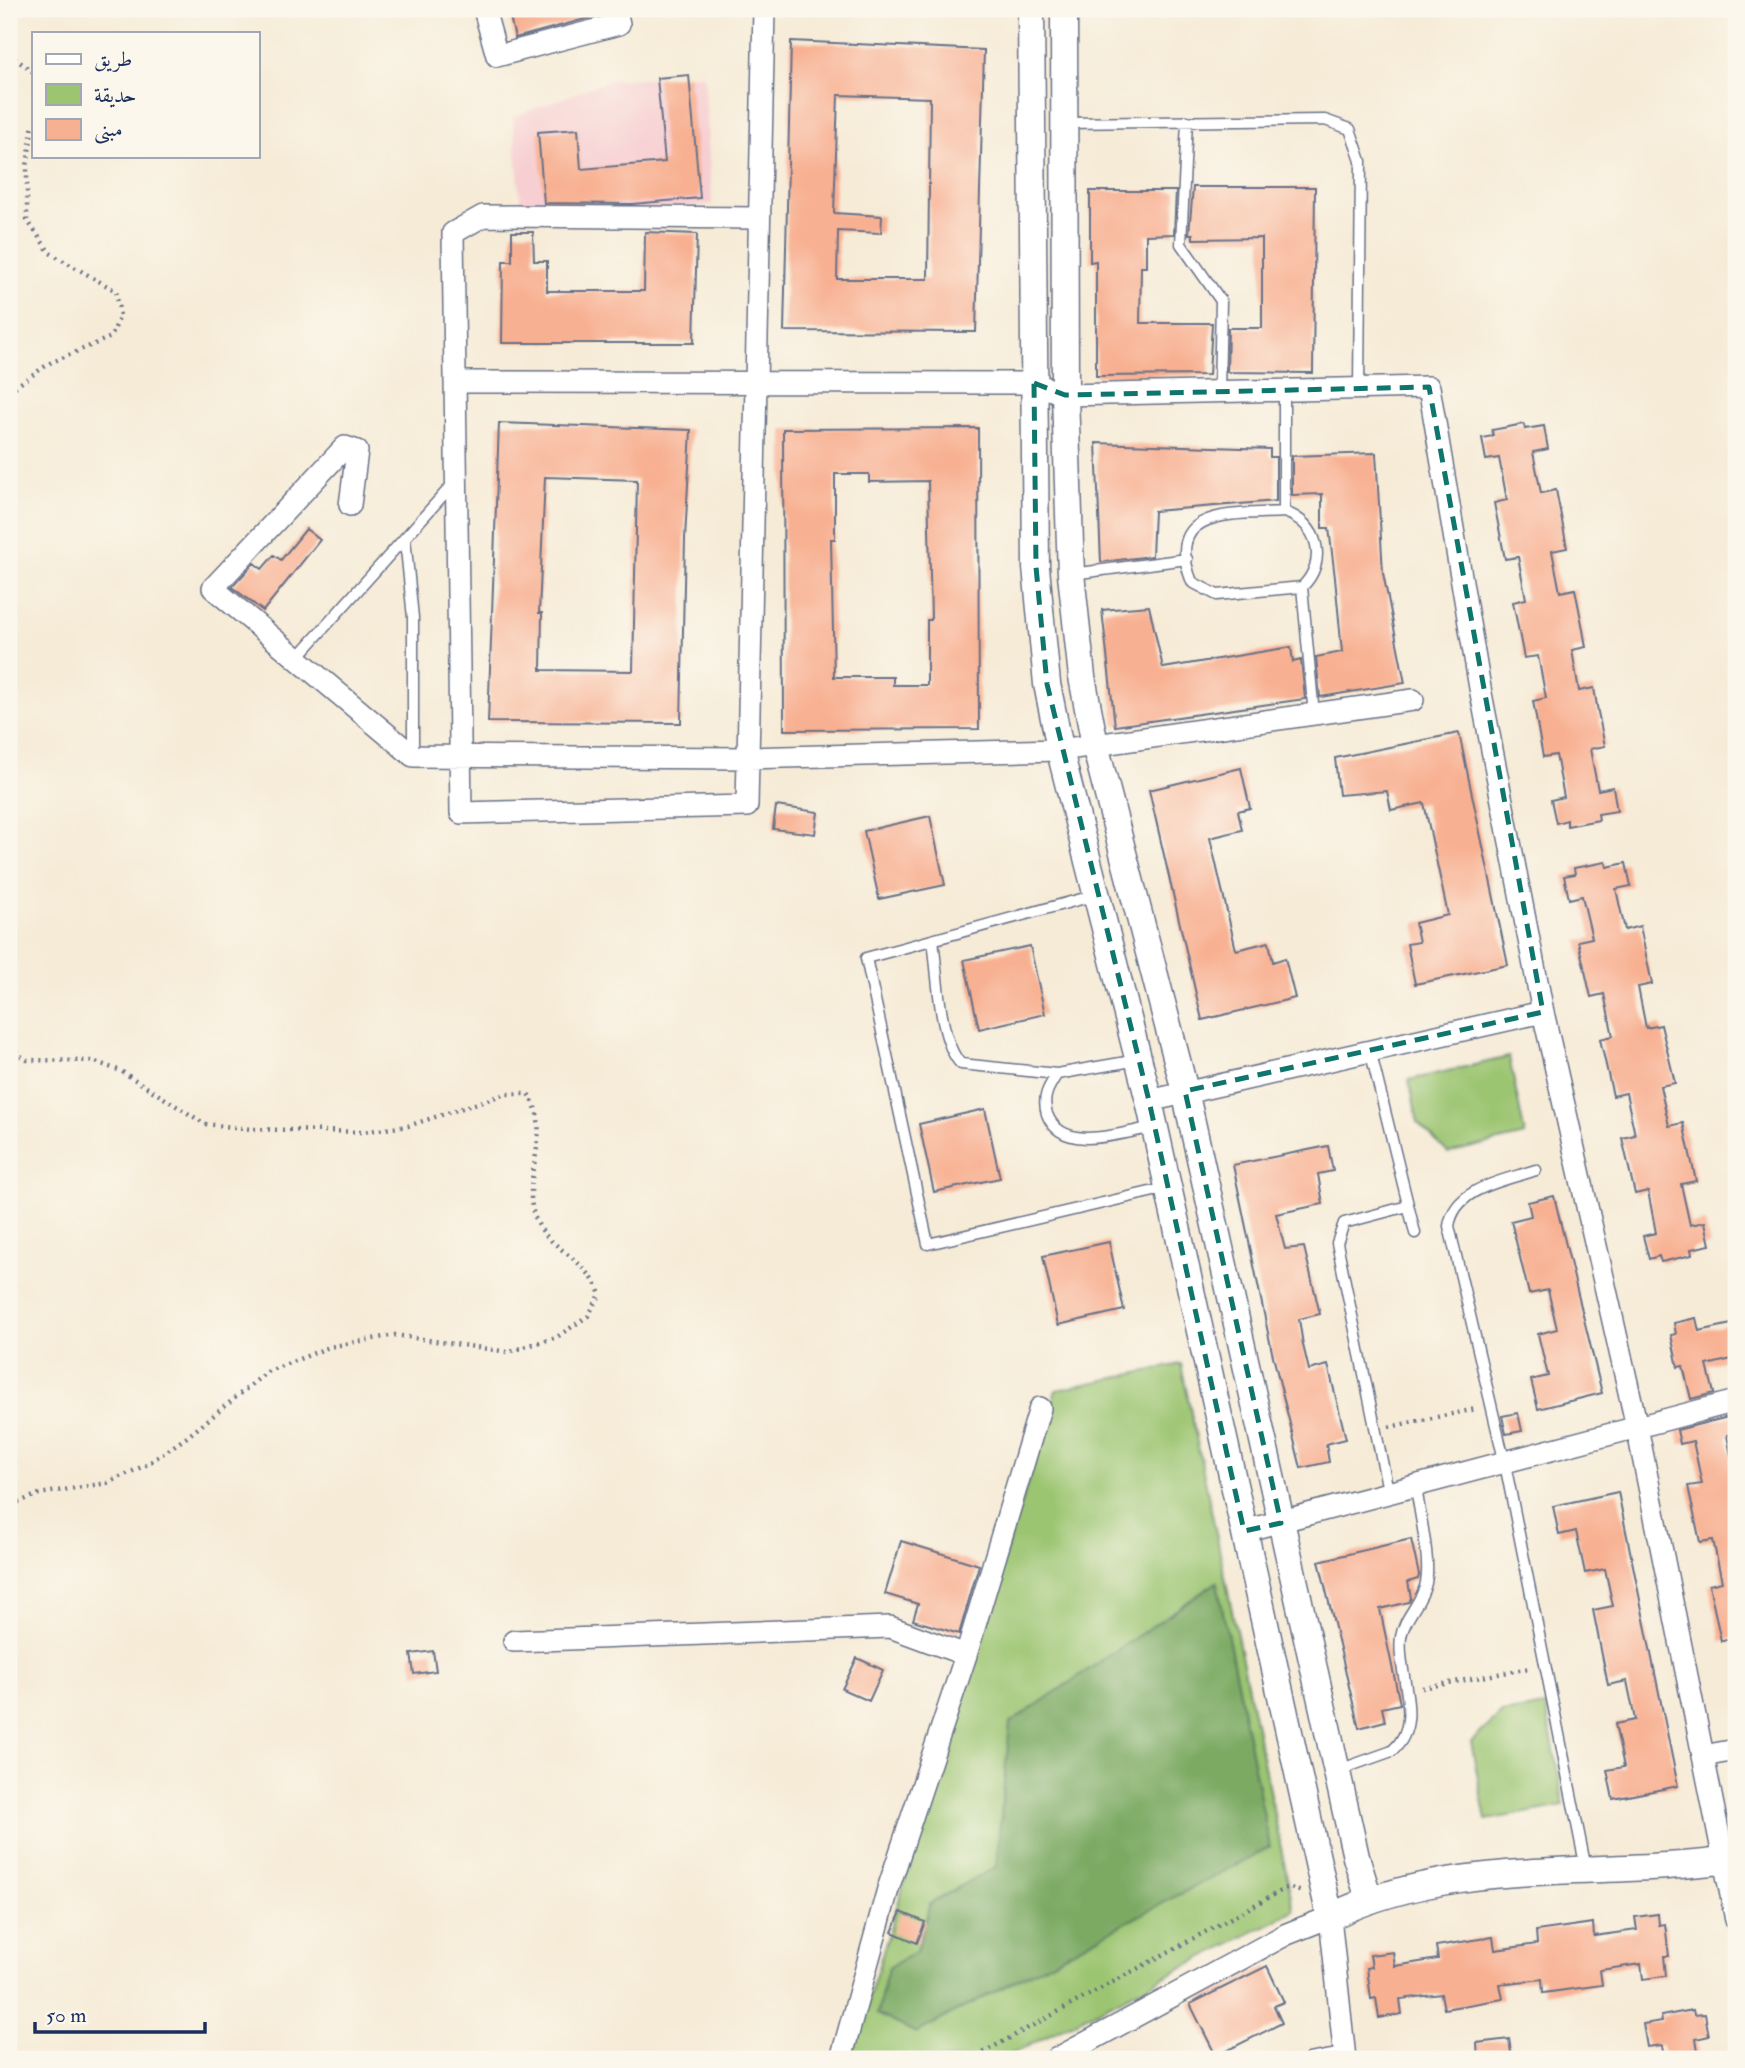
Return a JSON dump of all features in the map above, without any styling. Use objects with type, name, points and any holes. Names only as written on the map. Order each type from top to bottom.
[{"type":"street","points":[[484,9],[497,56],[619,23],[616,9]]},
{"type":"street","points":[[759,218],[483,216],[453,233],[461,813],[747,806],[764,9]]},
{"type":"street","points":[[1031,9],[1036,567],[1047,684],[1060,750],[1155,1127],[1328,1909],[1345,2056]]},
{"type":"street","points":[[1064,9],[1065,395],[1071,574],[1082,677],[1095,745],[1185,1091],[1336,1771],[1368,1899]]},
{"type":"street","points":[[455,382],[1034,383],[1065,395],[1429,387],[1480,688],[1543,1012],[1637,1427],[1703,1756],[1730,1860],[1736,1920]]},
{"type":"street","points":[[350,505],[357,451],[345,447],[213,588],[413,756],[460,754],[748,758],[1060,750],[1413,700]]},
{"type":"street","points":[[1149,1101],[1543,1012]]},
{"type":"street","points":[[1244,1531],[1389,1495],[1736,1401]]},
{"type":"street","points":[[841,2059],[888,1889],[966,1655],[1040,1408]]},
{"type":"street","points":[[514,1641],[890,1627],[966,1655]]},
{"type":"street","points":[[1703,1756],[1736,1750]]},
{"type":"street","points":[[1056,2059],[1328,1909],[1442,1882],[1730,1860]]},
{"type":"lane","points":[[1064,123],[1325,120],[1350,129],[1361,161],[1359,389]]},
{"type":"lane","points":[[1187,121],[1181,244],[1221,300],[1219,392]]},
{"type":"lane","points":[[1284,391],[1284,512]]},
{"type":"lane","points":[[297,658],[456,481]]},
{"type":"lane","points":[[1284,512],[1304,522],[1313,533],[1319,551],[1311,578],[1302,587],[1217,595],[1192,582],[1187,559],[1191,533],[1209,516],[1284,512]]},
{"type":"lane","points":[[405,538],[413,618],[413,756]]},
{"type":"lane","points":[[1071,574],[1187,559]]},
{"type":"lane","points":[[1302,587],[1314,715]]},
{"type":"lane","points":[[1096,895],[866,958],[928,1244],[1168,1188]]},
{"type":"lane","points":[[933,940],[952,1055],[961,1065],[1057,1074],[1139,1059]]},
{"type":"lane","points":[[1370,1050],[1415,1233]]},
{"type":"lane","points":[[1057,1074],[1045,1092],[1045,1108],[1052,1126],[1067,1137],[1088,1138],[1155,1127]]},
{"type":"lane","points":[[1536,1170],[1469,1194],[1457,1204],[1449,1226],[1505,1464],[1586,1869]]},
{"type":"lane","points":[[1389,1495],[1336,1243],[1344,1223],[1408,1206]]},
{"type":"lane","points":[[1336,1771],[1383,1755],[1399,1744],[1408,1727],[1401,1635],[1426,1581],[1416,1486]]},
{"type":"lane","points":[[1309,2059],[1345,2056]]},
{"type":"path","points":[[9,54],[32,71]]},
{"type":"path","points":[[9,391],[50,363],[111,337],[120,316],[116,291],[50,253],[27,220],[27,166],[32,130]]},
{"type":"path","points":[[9,1048],[27,1060],[93,1061],[121,1071],[205,1124],[252,1129],[362,1132],[408,1126],[505,1094],[528,1094],[537,1105],[538,1128],[531,1199],[537,1223],[594,1277],[600,1295],[588,1317],[556,1337],[508,1352],[395,1335],[329,1346],[267,1372],[187,1437],[146,1465],[107,1483],[39,1494],[9,1506]]},
{"type":"path","points":[[1409,1423],[1478,1408]]},
{"type":"path","points":[[1406,1691],[1545,1665]]},
{"type":"path","points":[[971,2059],[1288,1887],[1328,1909]]},
{"type":"highlighted area","points":[[1034,383],[1065,395],[1429,387],[1543,1012],[1185,1091],[1281,1523],[1244,1531],[1149,1101],[1047,684],[1036,567]]},
{"type":"shaded area","points":[[704,75],[712,204],[522,221],[513,117],[610,80]]},
{"type":"green space","points":[[1509,1057],[1525,1135],[1448,1153],[1418,1123],[1409,1080]]},
{"type":"green space","points":[[1181,1364],[1294,1911],[1002,2059],[850,2059],[1056,1390]]},
{"type":"green space","points":[[1217,1582],[1270,1847],[916,2033],[877,2014],[888,1968],[917,1951],[930,1903],[996,1867],[1010,1723]]},
{"type":"green space","points":[[1546,1706],[1564,1806],[1486,1820],[1471,1742],[1502,1713]]},
{"type":"building","points":[[508,9],[603,9],[604,14],[515,38]]},
{"type":"building","points":[[791,41],[984,50],[976,332],[784,331]],"holes":[[[838,95],[930,98],[928,279],[837,279],[838,231],[881,233],[882,216],[834,213]]]},
{"type":"building","points":[[689,75],[700,198],[632,204],[544,203],[538,132],[578,129],[581,169],[665,162],[657,78]]},
{"type":"building","points":[[1193,187],[1315,187],[1313,373],[1227,372],[1228,328],[1262,328],[1262,238],[1193,239],[1193,234],[1189,234]]},
{"type":"building","points":[[1090,191],[1176,191],[1174,234],[1146,235],[1146,267],[1141,267],[1140,323],[1212,323],[1209,375],[1096,376],[1096,261],[1090,262]]},
{"type":"building","points":[[512,232],[533,232],[534,261],[547,261],[547,291],[644,291],[645,232],[697,234],[694,343],[502,343],[503,261],[512,261]]},
{"type":"building","points":[[499,423],[691,430],[685,539],[681,723],[488,722]],"holes":[[[545,477],[637,480],[633,671],[541,670],[542,613],[539,613]]]},
{"type":"building","points":[[1524,424],[1525,429],[1544,426],[1548,449],[1533,452],[1541,493],[1556,490],[1567,548],[1552,551],[1560,592],[1575,589],[1582,624],[1586,647],[1572,650],[1579,691],[1594,688],[1605,746],[1590,749],[1598,790],[1613,787],[1617,811],[1598,814],[1599,820],[1567,826],[1567,820],[1556,823],[1551,800],[1564,797],[1556,755],[1543,757],[1533,701],[1546,698],[1538,656],[1524,658],[1513,602],[1526,599],[1518,557],[1505,559],[1494,503],[1507,500],[1499,458],[1486,460],[1482,438],[1493,436],[1492,430]]},
{"type":"building","points":[[978,428],[979,729],[784,730],[783,429]],"holes":[[[835,474],[869,474],[869,482],[928,481],[931,620],[927,620],[927,685],[893,685],[893,677],[834,677],[831,539],[835,539]]]},
{"type":"building","points":[[1096,443],[1270,449],[1270,457],[1276,457],[1276,501],[1154,511],[1152,556],[1101,562]]},
{"type":"building","points":[[1376,453],[1383,573],[1405,683],[1320,697],[1316,657],[1342,652],[1335,578],[1329,528],[1322,528],[1322,494],[1292,495],[1292,456]]},
{"type":"building","points":[[306,529],[320,540],[263,611],[232,587],[254,563],[262,569],[274,555],[281,560]]},
{"type":"building","points":[[1149,606],[1163,668],[1291,647],[1293,662],[1301,660],[1305,699],[1115,726],[1102,610]]},
{"type":"building","points":[[1459,733],[1508,965],[1415,984],[1407,944],[1419,942],[1415,923],[1448,915],[1424,803],[1391,810],[1387,791],[1339,795],[1335,758]]},
{"type":"building","points":[[1241,768],[1250,808],[1238,811],[1242,830],[1210,838],[1236,950],[1269,942],[1273,962],[1285,958],[1295,998],[1202,1020],[1149,790]]},
{"type":"building","points":[[776,806],[818,812],[815,834],[773,829]]},
{"type":"building","points":[[930,816],[945,885],[879,899],[864,831]]},
{"type":"building","points":[[1606,862],[1607,867],[1626,863],[1631,886],[1616,889],[1625,930],[1640,926],[1652,984],[1638,987],[1646,1028],[1661,1025],[1675,1083],[1660,1086],[1669,1126],[1683,1123],[1696,1181],[1681,1184],[1690,1225],[1705,1222],[1710,1245],[1691,1249],[1692,1255],[1661,1262],[1659,1256],[1649,1259],[1643,1236],[1656,1233],[1648,1191],[1635,1194],[1622,1138],[1635,1135],[1626,1093],[1613,1096],[1600,1039],[1613,1036],[1604,994],[1591,997],[1578,941],[1592,938],[1582,896],[1569,899],[1564,876],[1575,874],[1574,868]]},
{"type":"building","points":[[1030,946],[1045,1014],[979,1029],[964,960]]},
{"type":"building","points":[[985,1109],[1000,1178],[934,1192],[919,1124]]},
{"type":"building","points":[[1328,1146],[1333,1171],[1318,1174],[1323,1204],[1276,1214],[1285,1249],[1304,1247],[1320,1314],[1299,1319],[1303,1345],[1309,1370],[1328,1365],[1346,1439],[1326,1444],[1329,1462],[1301,1468],[1272,1352],[1233,1165]]},
{"type":"building","points":[[1554,1196],[1602,1393],[1538,1409],[1531,1380],[1548,1376],[1538,1334],[1557,1329],[1548,1290],[1529,1294],[1511,1221],[1531,1216],[1528,1202]]},
{"type":"building","points":[[1109,1242],[1124,1310],[1058,1325],[1043,1256]]},
{"type":"building","points":[[1696,1318],[1699,1331],[1736,1323],[1736,1358],[1707,1365],[1714,1393],[1691,1399],[1683,1366],[1678,1367],[1671,1335],[1676,1334],[1674,1323]]},
{"type":"building","points":[[1518,1413],[1522,1431],[1506,1434],[1502,1416]]},
{"type":"building","points":[[1736,1415],[1736,1433],[1727,1435],[1736,1481],[1736,1638],[1721,1641],[1709,1585],[1722,1582],[1713,1540],[1700,1542],[1688,1486],[1702,1484],[1693,1441],[1680,1444],[1677,1430]]},
{"type":"building","points":[[1618,1492],[1678,1786],[1613,1799],[1607,1770],[1624,1767],[1615,1724],[1635,1720],[1627,1681],[1608,1685],[1593,1610],[1613,1606],[1605,1569],[1585,1573],[1576,1531],[1559,1535],[1553,1506]]},
{"type":"building","points":[[1411,1539],[1419,1575],[1418,1579],[1408,1582],[1411,1598],[1409,1602],[1380,1609],[1400,1704],[1382,1708],[1385,1721],[1359,1728],[1319,1561]]},
{"type":"building","points":[[901,1541],[979,1565],[959,1634],[913,1620],[918,1604],[885,1594]]},
{"type":"building","points":[[433,1651],[436,1671],[414,1674],[411,1654]]},
{"type":"building","points":[[857,1658],[883,1670],[869,1701],[842,1689]]},
{"type":"building","points":[[901,1912],[925,1922],[917,1943],[892,1932]]},
{"type":"building","points":[[1658,1914],[1659,1925],[1665,1924],[1669,1956],[1664,1956],[1666,1976],[1643,1979],[1641,1964],[1600,1970],[1602,1985],[1543,1993],[1542,1979],[1500,1984],[1503,1999],[1444,2009],[1441,1994],[1400,1999],[1402,2014],[1379,2018],[1376,1998],[1371,1999],[1367,1968],[1372,1967],[1370,1955],[1393,1952],[1395,1966],[1438,1959],[1436,1946],[1493,1937],[1495,1950],[1537,1944],[1536,1931],[1593,1923],[1594,1936],[1637,1930],[1635,1917]]},
{"type":"building","points":[[1267,1966],[1284,2002],[1274,2006],[1282,2023],[1216,2056],[1190,2004]]},
{"type":"building","points":[[1693,2010],[1694,2015],[1705,2014],[1709,2036],[1696,2039],[1699,2059],[1664,2059],[1662,2045],[1647,2047],[1643,2024],[1662,2021],[1661,2016]]},
{"type":"building","points":[[1509,2039],[1512,2059],[1478,2059],[1477,2043]]}]
